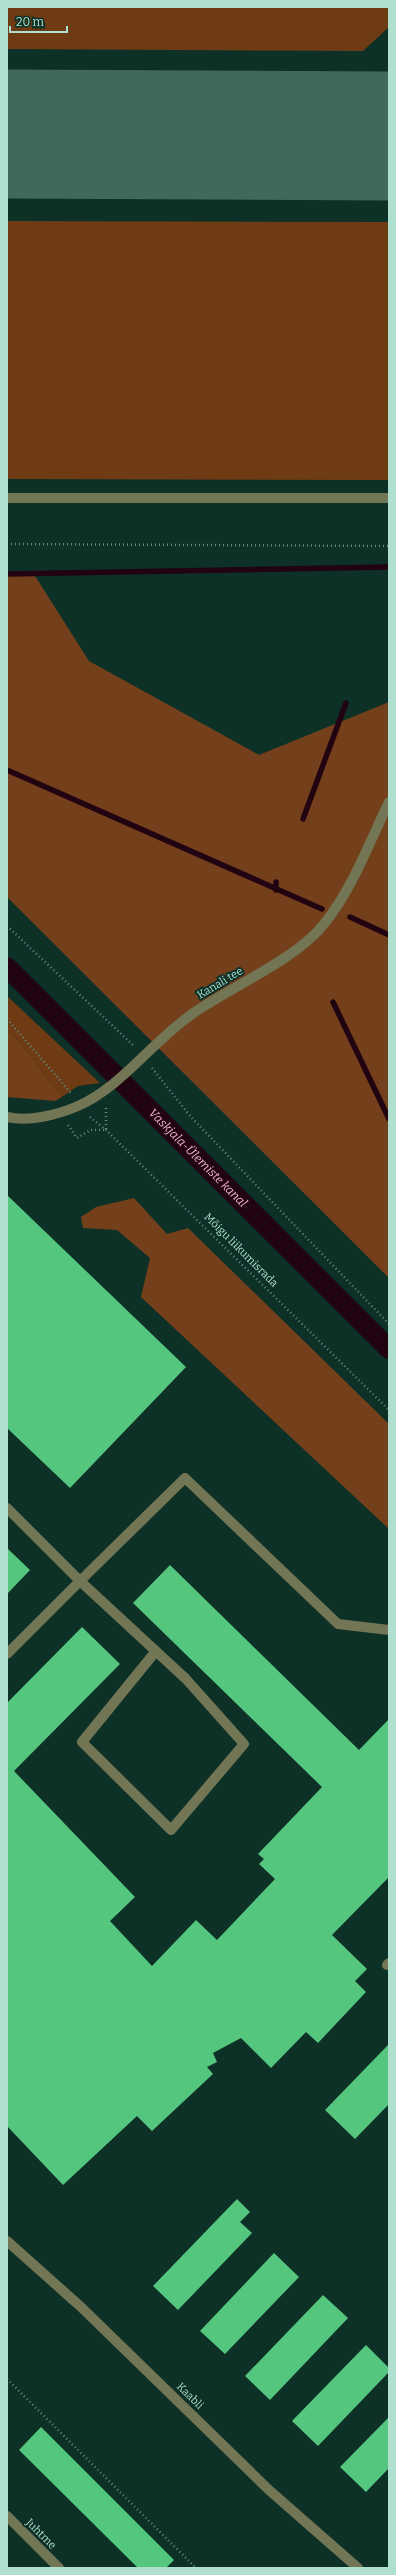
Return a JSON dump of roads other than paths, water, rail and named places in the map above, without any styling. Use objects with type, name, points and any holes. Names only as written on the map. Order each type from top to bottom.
[{"type":"street","points":[[7,498],[389,498]]},
{"type":"street","name":"Kanali tee","points":[[7,1117],[36,1117],[60,1112],[78,1106],[100,1094],[194,1012],[299,947],[324,926],[346,893],[389,802]]},
{"type":"street","points":[[7,1654],[185,1478],[338,1624],[389,1630]]},
{"type":"street","points":[[7,1508],[80,1581],[156,1651],[186,1679],[244,1744],[171,1830],[82,1742],[156,1651]]},
{"type":"street","name":"Kaabli","points":[[7,2241],[81,2307],[269,2490],[358,2568]]},
{"type":"street","name":"Juhtme","points":[[7,2516],[59,2568]]},
{"type":"waterway","points":[[7,574],[389,567]]},
{"type":"waterway","points":[[303,819],[346,703]]},
{"type":"waterway","points":[[7,770],[322,909]]},
{"type":"waterway","points":[[276,882],[276,890]]},
{"type":"waterway","points":[[350,917],[389,935]]},
{"type":"waterway","name":"Vaskjala-Ülemiste kanal","points":[[7,967],[389,1349]]},
{"type":"waterway","points":[[333,1002],[389,1119]]}]
